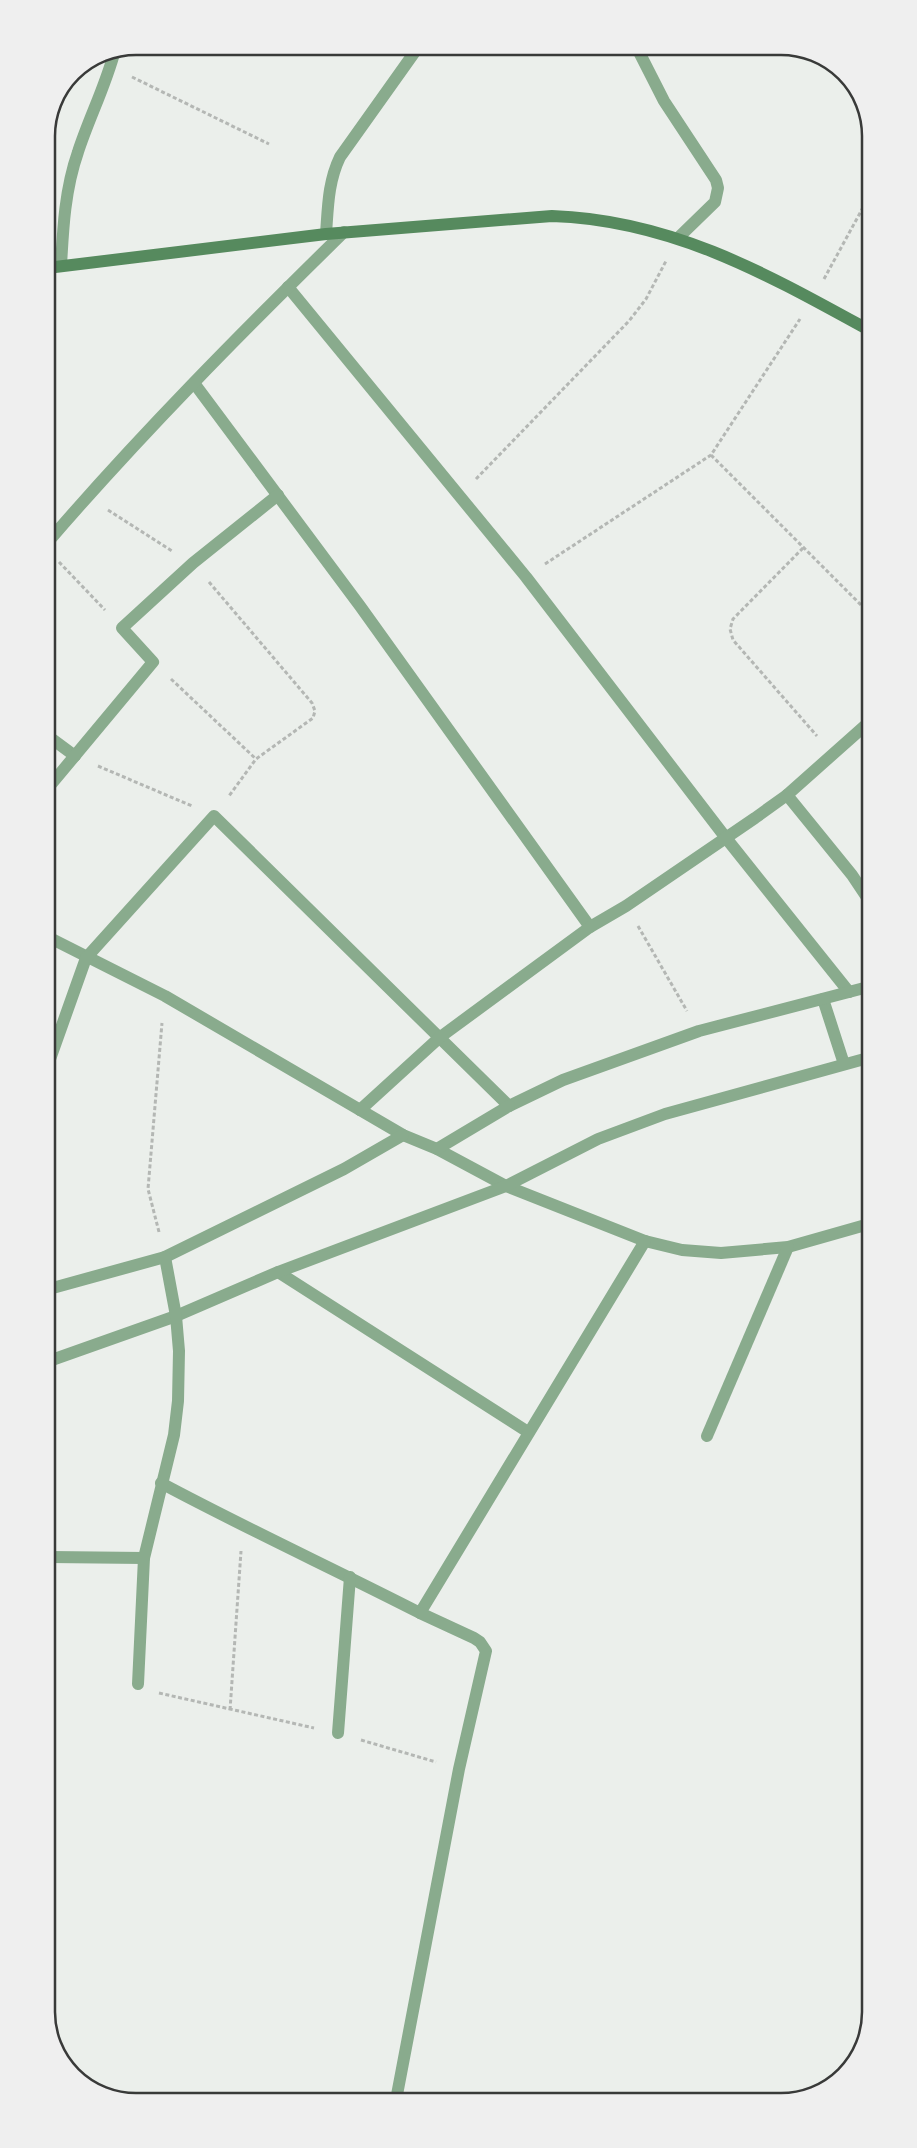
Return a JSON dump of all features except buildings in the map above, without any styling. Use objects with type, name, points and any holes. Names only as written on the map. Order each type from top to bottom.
[{"type":"main road","points":[[55,267],[344,232],[552,216],[588,217],[678,238],[744,264],[862,326]]},
{"type":"street","points":[[326,234],[329,186],[332,173],[340,157],[413,55]]},
{"type":"street","points":[[641,55],[664,101],[716,180],[718,188],[715,202],[678,238]]},
{"type":"street","points":[[61,266],[64,217],[69,185],[77,154],[113,59]]},
{"type":"street","points":[[55,534],[194,383],[344,232]]},
{"type":"street","points":[[288,287],[526,577],[726,838],[849,992]]},
{"type":"street","points":[[194,383],[278,495],[590,927]]},
{"type":"street","points":[[55,780],[153,662],[122,628],[193,563],[278,495]]},
{"type":"street","points":[[360,1110],[439,1038],[590,927],[626,906],[787,795],[862,729]]},
{"type":"street","points":[[55,741],[75,756]]},
{"type":"street","points":[[787,795],[862,890]]},
{"type":"street","points":[[55,1045],[86,958],[214,816],[509,1106]]},
{"type":"street","points":[[55,941],[165,996],[403,1135],[437,1149],[506,1186],[646,1241],[682,1250],[721,1254],[788,1247],[862,1226]]},
{"type":"street","points":[[437,1149],[509,1106],[563,1080],[699,1031],[862,989]]},
{"type":"street","points":[[823,999],[844,1064]]},
{"type":"street","points":[[55,1358],[176,1316],[278,1272],[506,1186],[598,1139],[664,1114],[862,1060]]},
{"type":"street","points":[[55,1287],[165,1257],[344,1169],[403,1135]]},
{"type":"street","points":[[420,1613],[528,1432],[566,1375],[646,1241]]},
{"type":"street","points":[[707,1436],[788,1247]]},
{"type":"street","points":[[138,1684],[144,1558],[174,1435],[177,1409],[179,1351],[176,1316],[165,1257]]},
{"type":"street","points":[[278,1272],[528,1432]]},
{"type":"street","points":[[161,1484],[243,1527],[474,1638],[480,1642],[486,1651],[458,1769],[397,2093]]},
{"type":"street","points":[[55,1557],[144,1558]]},
{"type":"street","points":[[338,1733],[350,1577]]},
{"type":"path","points":[[111,67],[269,144]]},
{"type":"path","points":[[526,577],[711,455],[813,299],[862,209]]},
{"type":"path","points":[[460,496],[629,321],[646,299],[678,238]]},
{"type":"path","points":[[711,455],[862,607]]},
{"type":"path","points":[[75,756],[214,816],[256,759],[313,718],[315,711],[312,703],[193,563],[87,497]]},
{"type":"path","points":[[802,548],[733,619],[730,629],[733,640],[833,754]]},
{"type":"path","points":[[55,559],[122,628]]},
{"type":"path","points":[[153,662],[256,759]]},
{"type":"path","points":[[626,906],[699,1031]]},
{"type":"path","points":[[165,996],[148,1189],[165,1257]]},
{"type":"path","points":[[230,1710],[243,1527]]},
{"type":"path","points":[[138,1684],[144,1689],[338,1733],[458,1769]]}]
